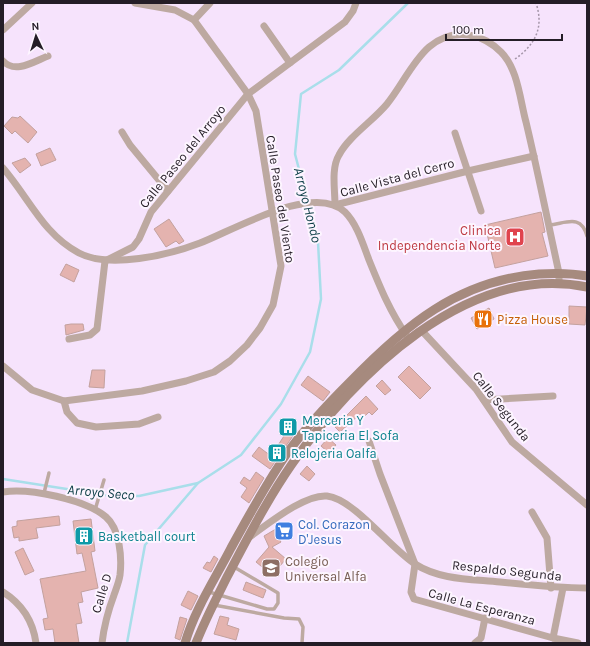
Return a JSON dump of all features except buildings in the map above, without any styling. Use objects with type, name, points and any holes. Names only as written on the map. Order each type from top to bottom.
[{"type":"main road","points":[[185,643],[194,618],[242,526],[288,452],[336,395],[381,350],[403,331],[436,307],[470,289],[504,278],[559,273],[587,276]]},
{"type":"main road","points":[[196,643],[212,605],[246,539],[280,482],[309,441],[351,393],[387,358],[422,331],[459,307],[494,292],[527,284],[559,283],[587,287]]},
{"type":"street","points":[[3,30],[32,3]]},
{"type":"street","points":[[135,3],[175,10],[194,20],[210,3]]},
{"type":"street","name":"Calle Paseo del Arroyo","points":[[105,261],[133,247],[139,239],[151,212],[248,94],[345,22],[353,11],[356,3]]},
{"type":"street","name":"Calle Paseo del Viento","points":[[3,366],[32,390],[64,402],[142,391],[186,381],[214,372],[230,361],[247,345],[260,328],[273,305],[281,266],[256,111],[248,94],[194,20]]},
{"type":"street","points":[[264,26],[290,63]]},
{"type":"street","name":"Calle Vista del Cerro","points":[[534,156],[468,171],[335,205],[335,164],[338,155],[344,147],[386,105],[426,48],[443,38],[464,35],[474,36],[493,45],[502,53],[516,80],[534,156],[549,225],[559,273],[559,283]]},
{"type":"street","points":[[3,61],[8,66],[18,67],[48,56]]},
{"type":"street","points":[[122,132],[130,145],[168,191]]},
{"type":"street","points":[[455,133],[481,211]]},
{"type":"street","points":[[3,168],[52,234],[80,254],[105,261],[164,253],[198,244],[272,212],[292,207],[313,202],[335,205],[345,212],[358,232],[386,300],[403,331],[410,340]]},
{"type":"street","points":[[69,339],[90,335],[97,329],[105,261]]},
{"type":"street","name":"Calle Segunda","points":[[422,331],[484,400],[512,442],[587,505]]},
{"type":"street","points":[[484,400],[553,396]]},
{"type":"street","points":[[64,402],[67,412],[77,423],[96,427],[139,424],[158,417]]},
{"type":"street","points":[[370,441],[380,474],[415,564]]},
{"type":"street","name":"Calle D","points":[[3,492],[24,490],[44,492],[95,510],[106,517],[112,526],[117,538],[120,558],[120,576],[105,621],[102,643]]},
{"type":"street","name":"Respaldo Segunda","points":[[246,539],[309,499],[329,496],[349,505],[415,564],[436,573],[453,578],[551,588],[587,588]]},
{"type":"street","points":[[532,512],[547,538],[551,588]]},
{"type":"street","name":"Calle La Esperanza","points":[[415,564],[411,592],[414,599],[418,602],[485,618],[553,638],[578,643]]},
{"type":"street","points":[[553,638],[563,588]]},
{"type":"street","points":[[3,592],[24,610],[32,624],[36,643]]},
{"type":"street","points":[[475,643],[480,638],[485,618]]},
{"type":"lane","points":[[549,225],[576,221],[584,226],[587,236]]},
{"type":"lane","points":[[44,492],[49,473]]},
{"type":"lane","points":[[95,510],[104,480]]},
{"type":"lane","points":[[208,592],[217,596],[267,609],[274,609],[278,603],[278,593],[233,566]]},
{"type":"lane","points":[[212,605],[299,620],[303,627],[302,643]]},
{"type":"path","points":[[509,64],[524,51],[539,30],[540,19],[536,3]]},
{"type":"waterway","name":"Arroyo Hondo","points":[[127,643],[145,545],[198,483],[241,455],[281,404],[310,352],[321,299],[318,242],[295,154],[301,94],[339,70],[408,3]]},
{"type":"waterway","name":"Arroyo Seco","points":[[3,479],[105,495],[139,496],[198,483]]},
{"type":"place","name":"Clinica Independencia Norte","points":[[515,237]]},
{"type":"place","name":"Pizza House","points":[[483,319]]},
{"type":"place","name":"Merceria Y Tapiceria El Sofa","points":[[288,427]]},
{"type":"place","name":"Relojeria Oalfa","points":[[277,453]]},
{"type":"place","name":"Col. Corazon D'Jesus","points":[[284,531]]},
{"type":"place","name":"Basketball court","points":[[84,536]]},
{"type":"place","name":"Colegio Universal Alfa","points":[[271,568]]}]
